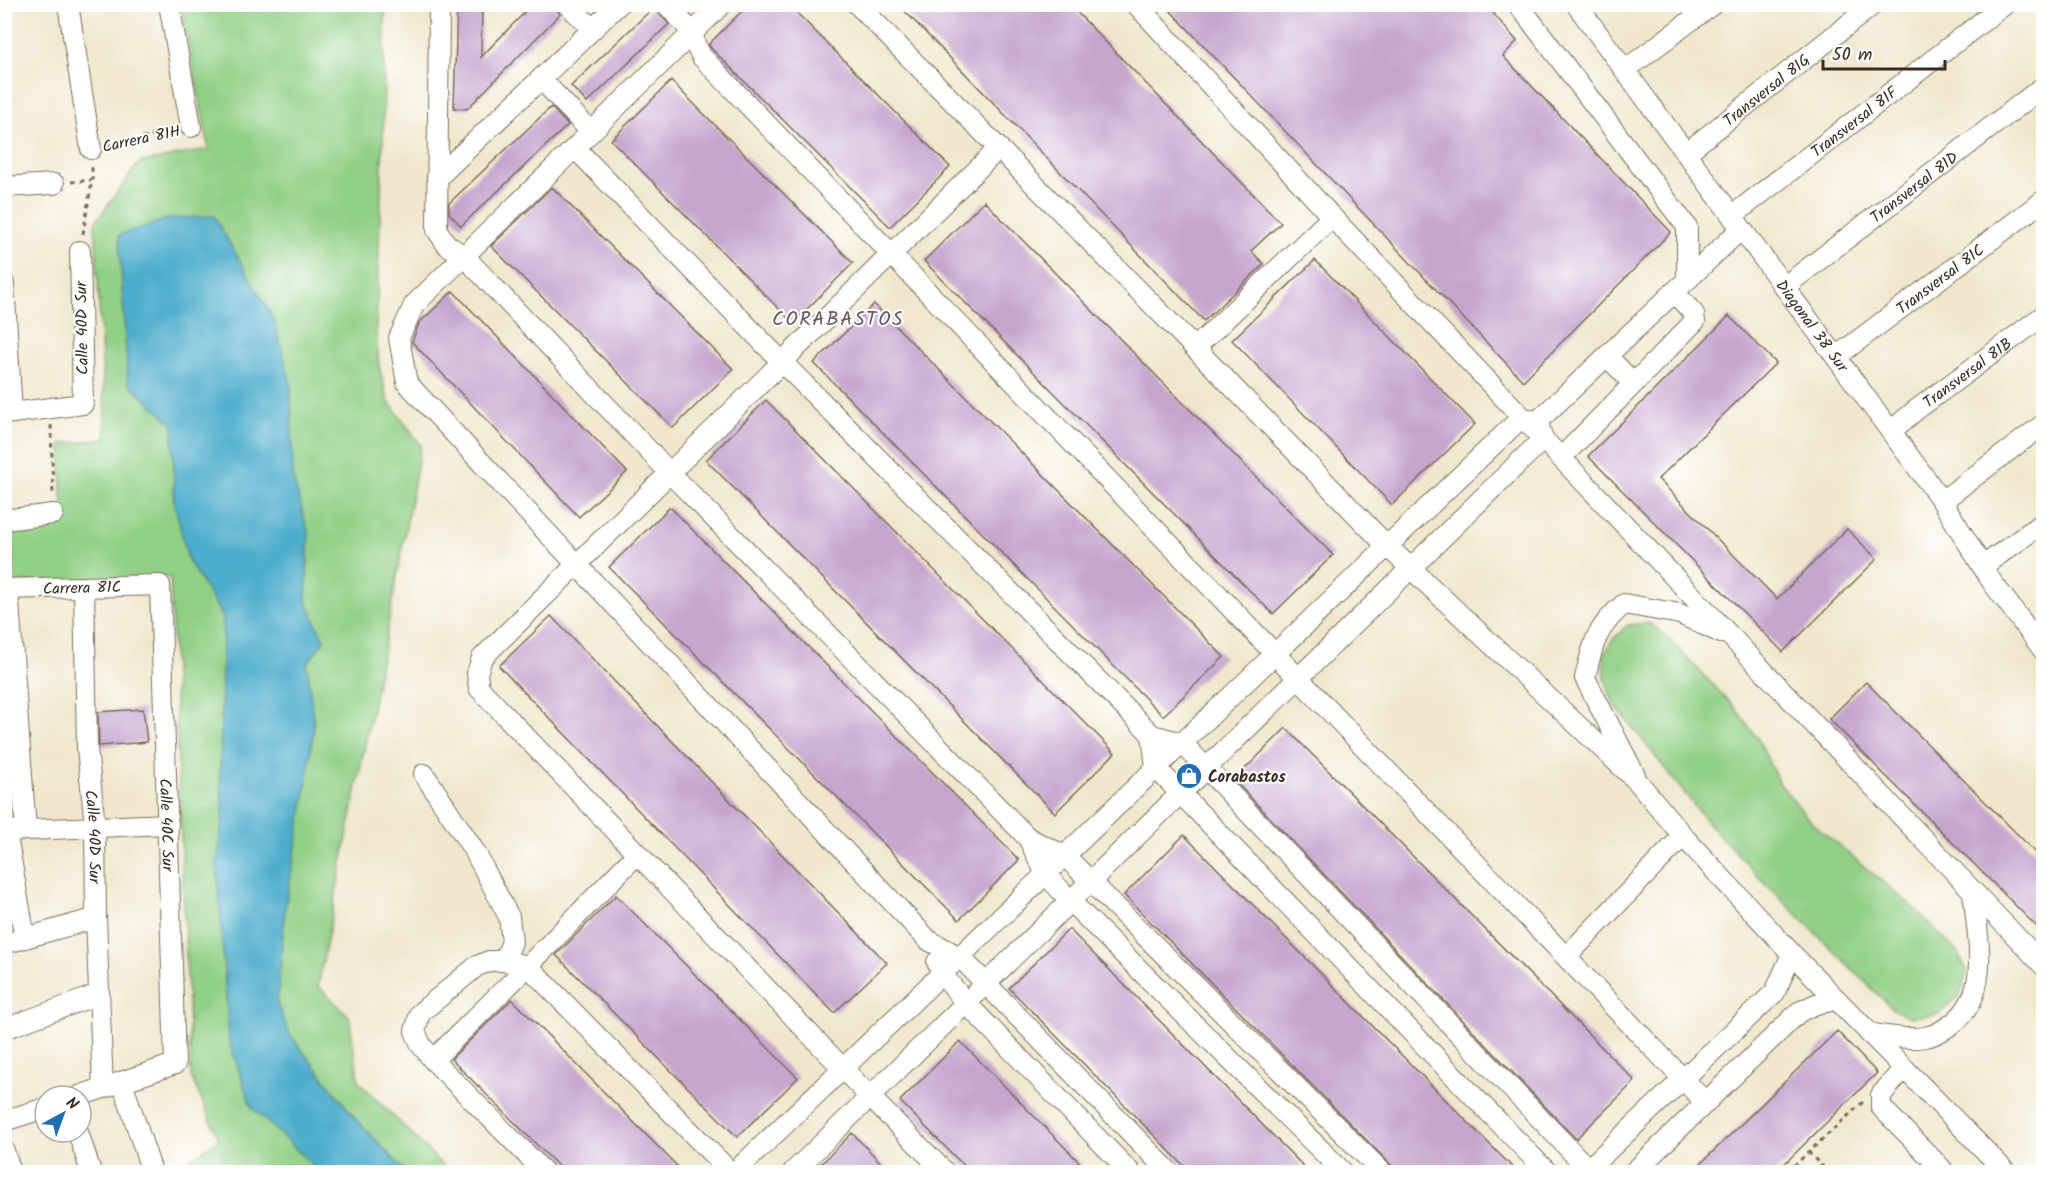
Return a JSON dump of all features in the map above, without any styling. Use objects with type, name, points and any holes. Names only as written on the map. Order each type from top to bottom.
[{"type":"street","points":[[68,4],[91,149]]},
{"type":"street","points":[[169,4],[190,128]]},
{"type":"street","points":[[439,4],[437,230],[447,245],[464,256],[670,473],[1028,838],[1046,874],[1070,901],[1343,1173]]},
{"type":"street","points":[[567,4],[593,29]]},
{"type":"street","points":[[437,178],[619,4]]},
{"type":"street","points":[[666,4],[693,33],[695,44],[702,57],[1706,1103]]},
{"type":"street","points":[[722,4],[414,305],[399,338],[407,383],[928,940],[960,957],[1169,1173]]},
{"type":"street","points":[[857,4],[1387,546],[1638,782],[1683,836],[1792,954],[2006,1173]]},
{"type":"street","points":[[1136,4],[1332,217],[1534,426],[1561,458],[2043,966]]},
{"type":"street","points":[[1518,4],[1687,227],[1681,286],[1695,321],[1561,458]]},
{"type":"street","name":"Diagonal 38 Sur","points":[[1576,4],[1891,431],[1942,501],[1983,566],[2041,642]]},
{"type":"street","points":[[1625,70],[1713,4]]},
{"type":"street","name":"Transversal 81G","points":[[1686,153],[1874,4]]},
{"type":"street","name":"Transversal 81F","points":[[1534,426],[1681,286],[1737,222],[2005,4]]},
{"type":"street","points":[[541,79],[591,132]]},
{"type":"street","name":"Transversal 81D","points":[[1784,287],[2043,86]]},
{"type":"street","points":[[575,148],[782,362],[1152,735],[1182,743],[1588,1172],[1775,992],[1792,954]]},
{"type":"street","points":[[945,1173],[479,688],[477,674],[482,658],[999,148]]},
{"type":"street","points":[[4,187],[54,184]]},
{"type":"street","name":"Transversal 81C","points":[[1836,357],[2043,200]]},
{"type":"street","points":[[1195,348],[1332,217]]},
{"type":"street","name":"Calle 40D Sur","points":[[50,408],[83,404],[80,251]]},
{"type":"street","points":[[4,284],[8,413],[50,408]]},
{"type":"street","name":"Transversal 81B","points":[[1891,431],[2043,315]]},
{"type":"street","points":[[1606,356],[1633,383]]},
{"type":"street","points":[[1942,501],[2043,423]]},
{"type":"street","points":[[735,1173],[1387,546],[1534,426]]},
{"type":"street","points":[[793,1173],[1410,568],[1534,426]]},
{"type":"street","points":[[4,520],[53,514]]},
{"type":"street","points":[[1983,566],[2043,522]]},
{"type":"street","name":"Carrera 81C","points":[[6,589],[160,585]]},
{"type":"street","name":"Calle 40C Sur","points":[[122,1082],[175,1064],[160,585]]},
{"type":"street","name":"Calle 40D Sur","points":[[84,587],[87,748],[95,826],[96,918],[103,1088]]},
{"type":"street","points":[[6,589],[26,830]]},
{"type":"street","points":[[1638,782],[1627,756],[1585,678],[1597,634],[1608,617],[1624,604],[1680,614],[1732,638]]},
{"type":"street","points":[[1152,735],[1156,768],[1547,1173]]},
{"type":"street","points":[[424,774],[475,852],[509,917],[512,942],[504,961]]},
{"type":"street","points":[[25,938],[5,831],[168,824]]},
{"type":"street","points":[[1566,957],[1683,836]]},
{"type":"street","points":[[1028,838],[1065,856],[1382,1173]]},
{"type":"street","points":[[433,1060],[637,854]]},
{"type":"street","points":[[1869,1033],[1905,1038],[1927,1037],[1953,1024],[1969,1006],[1978,983],[1973,891]]},
{"type":"street","points":[[4,945],[96,918]]},
{"type":"street","points":[[928,940],[942,974],[966,1003],[1130,1173]]},
{"type":"street","points":[[544,1173],[433,1060],[421,1045],[415,1031],[420,1013],[477,966],[489,961],[504,961],[528,966],[730,1173]]},
{"type":"street","points":[[4,1029],[99,994]]},
{"type":"street","points":[[1634,1173],[1799,1012],[1816,1004],[1837,1000]]},
{"type":"street","points":[[1904,1068],[1881,1095],[1881,1107],[1942,1169]]},
{"type":"street","points":[[93,1091],[122,1082],[152,1173]]},
{"type":"street","points":[[4,1121],[33,1112]]},
{"type":"street","points":[[82,1144],[91,1173]]},
{"type":"street","points":[[4,1151],[11,1173]]},
{"type":"path","name":"Carrera 81H","points":[[91,149],[190,128]]},
{"type":"path","points":[[80,251],[92,180],[91,149]]},
{"type":"path","points":[[54,184],[92,180]]},
{"type":"path","points":[[50,408],[53,514]]},
{"type":"path","points":[[1787,1173],[1860,1104],[1881,1095]]},
{"type":"path","points":[[1808,1152],[1828,1173]]},
{"type":"green space","points":[[181,5],[385,5],[376,331],[379,366],[388,401],[421,445],[318,986],[349,1016],[359,1082],[449,1172],[172,1172],[219,1139],[191,1076],[170,577],[15,583],[10,529],[63,524],[61,444],[106,439],[95,223],[139,163],[209,149]]},
{"type":"green space","points":[[1650,623],[1669,639],[1736,709],[1758,739],[1779,783],[1813,824],[1912,906],[1958,953],[1967,971],[1960,995],[1939,1014],[1911,1017],[1894,1010],[1763,881],[1709,824],[1613,703],[1605,678],[1604,656],[1612,640],[1628,625]]},
{"type":"water","points":[[214,216],[274,320],[291,384],[293,478],[309,535],[306,600],[324,641],[307,664],[314,727],[305,795],[285,909],[277,1005],[291,1036],[355,1118],[406,1172],[320,1172],[251,1106],[229,1041],[217,866],[223,810],[220,774],[223,617],[188,560],[174,501],[173,424],[128,383],[119,235],[168,219]]},
{"type":"building","points":[[457,4],[482,4],[481,57],[524,13],[516,4],[550,4],[560,14],[467,109],[454,108]]},
{"type":"building","points":[[749,4],[788,4],[950,167],[890,227],[710,47],[709,44]]},
{"type":"building","points":[[898,4],[1069,4],[1281,223],[1251,251],[1264,264],[1204,321]]},
{"type":"building","points":[[1164,4],[1485,4],[1517,41],[1503,56],[1671,232],[1523,381]]},
{"type":"building","points":[[654,7],[669,24],[587,103],[571,86]]},
{"type":"building","points":[[671,81],[853,263],[793,323],[611,140]]},
{"type":"building","points":[[551,107],[568,125],[461,226],[449,213],[449,203]]},
{"type":"building","points":[[552,187],[733,369],[673,428],[491,246]]},
{"type":"building","points":[[984,201],[1333,555],[1273,614],[924,261]]},
{"type":"building","points":[[1315,260],[1475,424],[1392,505],[1232,340]]},
{"type":"building","points":[[453,291],[627,472],[579,517],[412,342],[419,323]]},
{"type":"building","points":[[874,304],[1224,657],[1163,716],[814,363]]},
{"type":"building","points":[[1729,316],[1776,363],[1658,479],[1777,599],[1847,529],[1877,559],[1783,652],[1588,456]]},
{"type":"building","points":[[766,400],[1115,753],[1055,813],[706,460]]},
{"type":"building","points":[[670,507],[1019,860],[959,920],[609,567]]},
{"type":"building","points":[[551,616],[887,963],[834,1013],[499,666]]},
{"type":"building","points":[[1866,682],[2043,860],[2043,933],[1829,719]]},
{"type":"building","points":[[143,709],[147,742],[99,746],[98,712]]},
{"type":"building","points":[[1286,728],[1635,1081],[1576,1139],[1234,780]]},
{"type":"building","points":[[1184,835],[1518,1173],[1399,1173],[1124,895]]},
{"type":"building","points":[[616,895],[798,1078],[737,1137],[556,955]]},
{"type":"building","points":[[1069,929],[1310,1173],[1191,1173],[1009,988]]},
{"type":"building","points":[[512,999],[684,1173],[565,1173],[451,1059]]},
{"type":"building","points":[[1837,1031],[1877,1073],[1775,1173],[1691,1173]]},
{"type":"building","points":[[960,1041],[1090,1173],[971,1173],[900,1101]]},
{"type":"building","points":[[852,1133],[891,1173],[812,1173]]},
{"type":"place","name":"Corabastos","points":[[1189,776]]},
{"type":"district","name":"CORABASTOS","points":[[838,318]]}]
